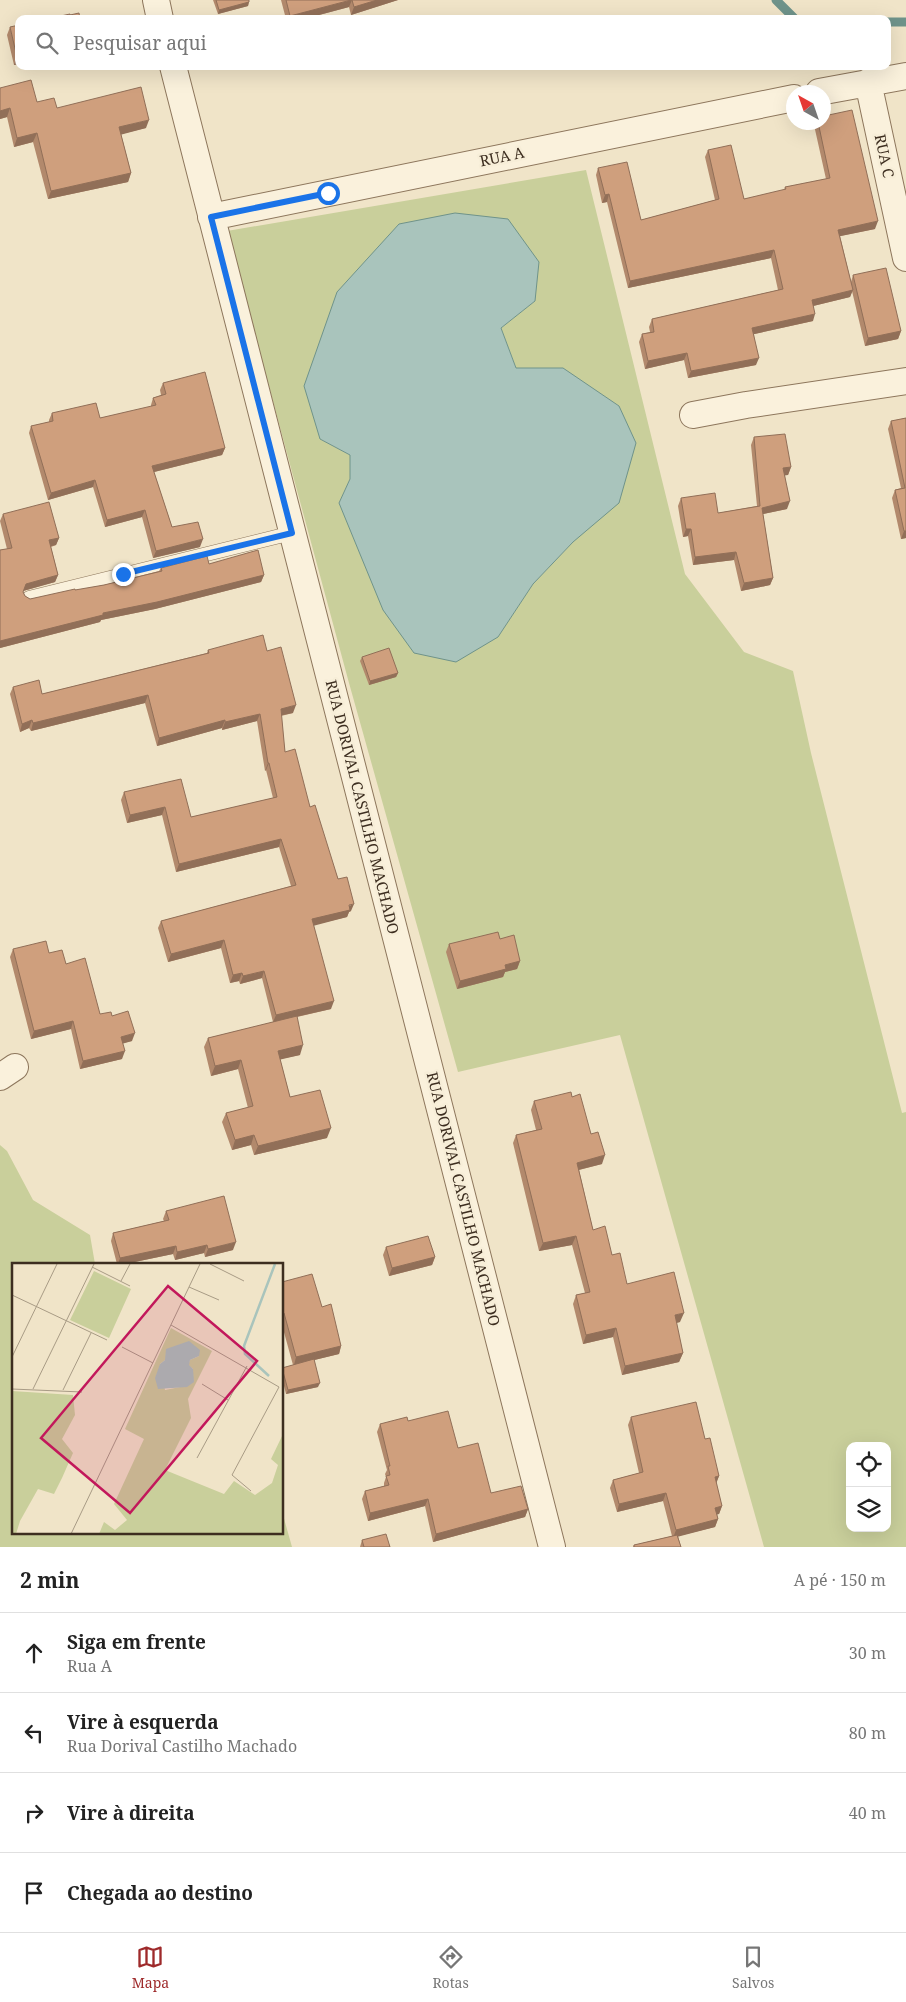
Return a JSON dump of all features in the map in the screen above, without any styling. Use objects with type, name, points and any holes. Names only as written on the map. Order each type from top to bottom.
[{"type":"street","points":[[156,0],[159,15]]},
{"type":"street","name":"RUA DORIVAL CASTILHO MACHADO","points":[[173,70],[552,1547]]},
{"type":"street","points":[[831,90],[906,76]]},
{"type":"street","name":"RUA C","points":[[868,82],[906,258]]},
{"type":"street","name":"RUA A","points":[[211,217],[786,100]]},
{"type":"street","points":[[693,415],[746,405],[906,381]]},
{"type":"lane","points":[[29,598],[292,533]]},
{"type":"green space","points":[[586,170],[685,574],[744,652],[793,671],[811,753],[902,1113],[906,1112],[906,1547],[764,1547],[620,1035],[458,1072],[349,683],[227,231]],"holes":[[[535,301],[501,328],[516,368],[563,369],[619,406],[573,542],[533,584],[498,637],[339,503],[350,479],[350,455],[320,439]]]},
{"type":"green space","points":[[0,1145],[7,1151],[33,1200],[90,1235],[95,1263],[12,1263],[12,1534],[284,1534],[284,1519],[292,1547],[0,1547]]},
{"type":"water","points":[[455,213],[508,219],[539,262],[535,301],[501,328],[516,368],[563,368],[619,406],[636,443],[619,503],[573,542],[533,584],[498,637],[456,662],[414,653],[383,610],[339,503],[350,479],[350,455],[320,439],[304,386],[337,292],[399,224]]},
{"type":"building","points":[[216,0],[249,0],[249,2],[219,10]]},
{"type":"building","points":[[286,0],[351,0],[294,15],[290,15]]},
{"type":"building","points":[[352,0],[377,0],[354,7]]},
{"type":"building","points":[[15,26],[15,48],[10,27]]},
{"type":"building","points":[[31,80],[37,102],[54,98],[57,108],[141,87],[149,120],[119,127],[131,173],[51,191],[37,133],[17,138],[10,108],[0,111],[0,88]]},
{"type":"building","points":[[852,110],[878,221],[838,230],[853,290],[812,300],[815,314],[752,328],[759,358],[691,371],[687,353],[648,361],[642,334],[654,332],[652,319],[783,289],[774,250],[630,281],[609,194],[605,195],[598,168],[627,162],[641,220],[719,199],[708,150],[731,145],[744,199],[786,189],[785,187],[830,178],[820,130],[831,130],[831,114]]},
{"type":"building","points":[[886,268],[901,331],[868,338],[853,275]]},
{"type":"building","points":[[205,372],[225,448],[152,466],[172,527],[198,522],[203,539],[156,551],[145,510],[107,520],[95,480],[51,493],[31,426],[53,421],[52,413],[96,403],[100,418],[156,405],[153,398],[166,394],[163,383]]},
{"type":"building","points":[[906,418],[906,531],[904,531],[895,490],[905,488],[891,421]]},
{"type":"building","points":[[785,434],[791,467],[783,468],[790,501],[762,508],[773,578],[744,583],[736,552],[695,557],[691,529],[686,529],[681,498],[715,493],[718,513],[760,506],[754,437]]},
{"type":"building","points":[[49,502],[59,538],[49,540],[58,575],[26,584],[23,592],[30,599],[104,585],[162,571],[161,568],[207,556],[209,564],[258,550],[264,575],[157,602],[103,613],[103,615],[0,641],[0,550],[12,548],[3,514]]},
{"type":"building","points":[[263,635],[267,651],[281,647],[296,705],[281,709],[285,752],[295,749],[310,807],[315,805],[338,879],[347,877],[354,904],[349,905],[350,910],[312,919],[334,1001],[276,1015],[264,971],[243,976],[242,973],[233,975],[224,940],[171,954],[161,921],[296,885],[281,839],[179,864],[165,807],[130,815],[124,792],[181,779],[191,817],[277,797],[268,763],[260,714],[225,722],[225,720],[159,738],[148,695],[33,723],[32,720],[22,724],[13,687],[39,680],[42,694],[209,653],[208,650]]},
{"type":"building","points":[[389,648],[398,673],[370,681],[362,657]]},
{"type":"building","points":[[498,932],[500,939],[514,935],[520,961],[505,965],[506,969],[460,981],[449,944]]},
{"type":"building","points":[[46,941],[49,953],[62,950],[66,964],[85,958],[100,1014],[111,1012],[112,1016],[128,1011],[135,1033],[121,1037],[125,1051],[83,1061],[73,1021],[34,1031],[13,949]]},
{"type":"building","points":[[297,1016],[303,1045],[278,1051],[290,1097],[320,1090],[331,1128],[258,1146],[254,1135],[235,1140],[226,1113],[253,1106],[241,1060],[215,1066],[208,1038]]},
{"type":"building","points":[[571,1092],[572,1097],[580,1094],[591,1134],[598,1132],[605,1155],[577,1163],[593,1230],[605,1226],[612,1255],[620,1253],[627,1284],[674,1272],[684,1313],[675,1315],[683,1353],[625,1366],[616,1328],[586,1335],[576,1295],[590,1292],[576,1236],[543,1243],[516,1135],[542,1129],[534,1101]]},
{"type":"building","points":[[224,1196],[236,1242],[208,1249],[207,1245],[177,1252],[176,1246],[120,1258],[113,1233],[169,1220],[166,1211]]},
{"type":"building","points":[[428,1236],[435,1257],[392,1268],[386,1247]]},
{"type":"building","points":[[312,1274],[322,1307],[331,1304],[341,1346],[296,1357],[284,1313],[284,1281]]},
{"type":"building","points":[[314,1359],[320,1383],[288,1390],[284,1367]]},
{"type":"building","points":[[696,1402],[705,1439],[710,1438],[719,1476],[715,1477],[722,1506],[715,1508],[718,1519],[676,1530],[666,1493],[619,1504],[613,1480],[643,1472],[631,1417]]},
{"type":"building","points":[[448,1411],[458,1448],[478,1443],[491,1493],[521,1486],[528,1509],[436,1534],[428,1499],[370,1513],[365,1491],[389,1485],[386,1476],[390,1475],[388,1466],[390,1466],[380,1424],[407,1417],[408,1421]]},
{"type":"building","points":[[386,1534],[390,1547],[364,1547],[362,1540]]},
{"type":"building","points":[[677,1535],[681,1547],[634,1547],[634,1545]]},
{"type":"waterway","points":[[776,0],[791,15]]},
{"type":"waterway","points":[[891,22],[906,22]]},
{"type":"route","points":[[123,574],[292,533],[211,217],[328,193]]}]
